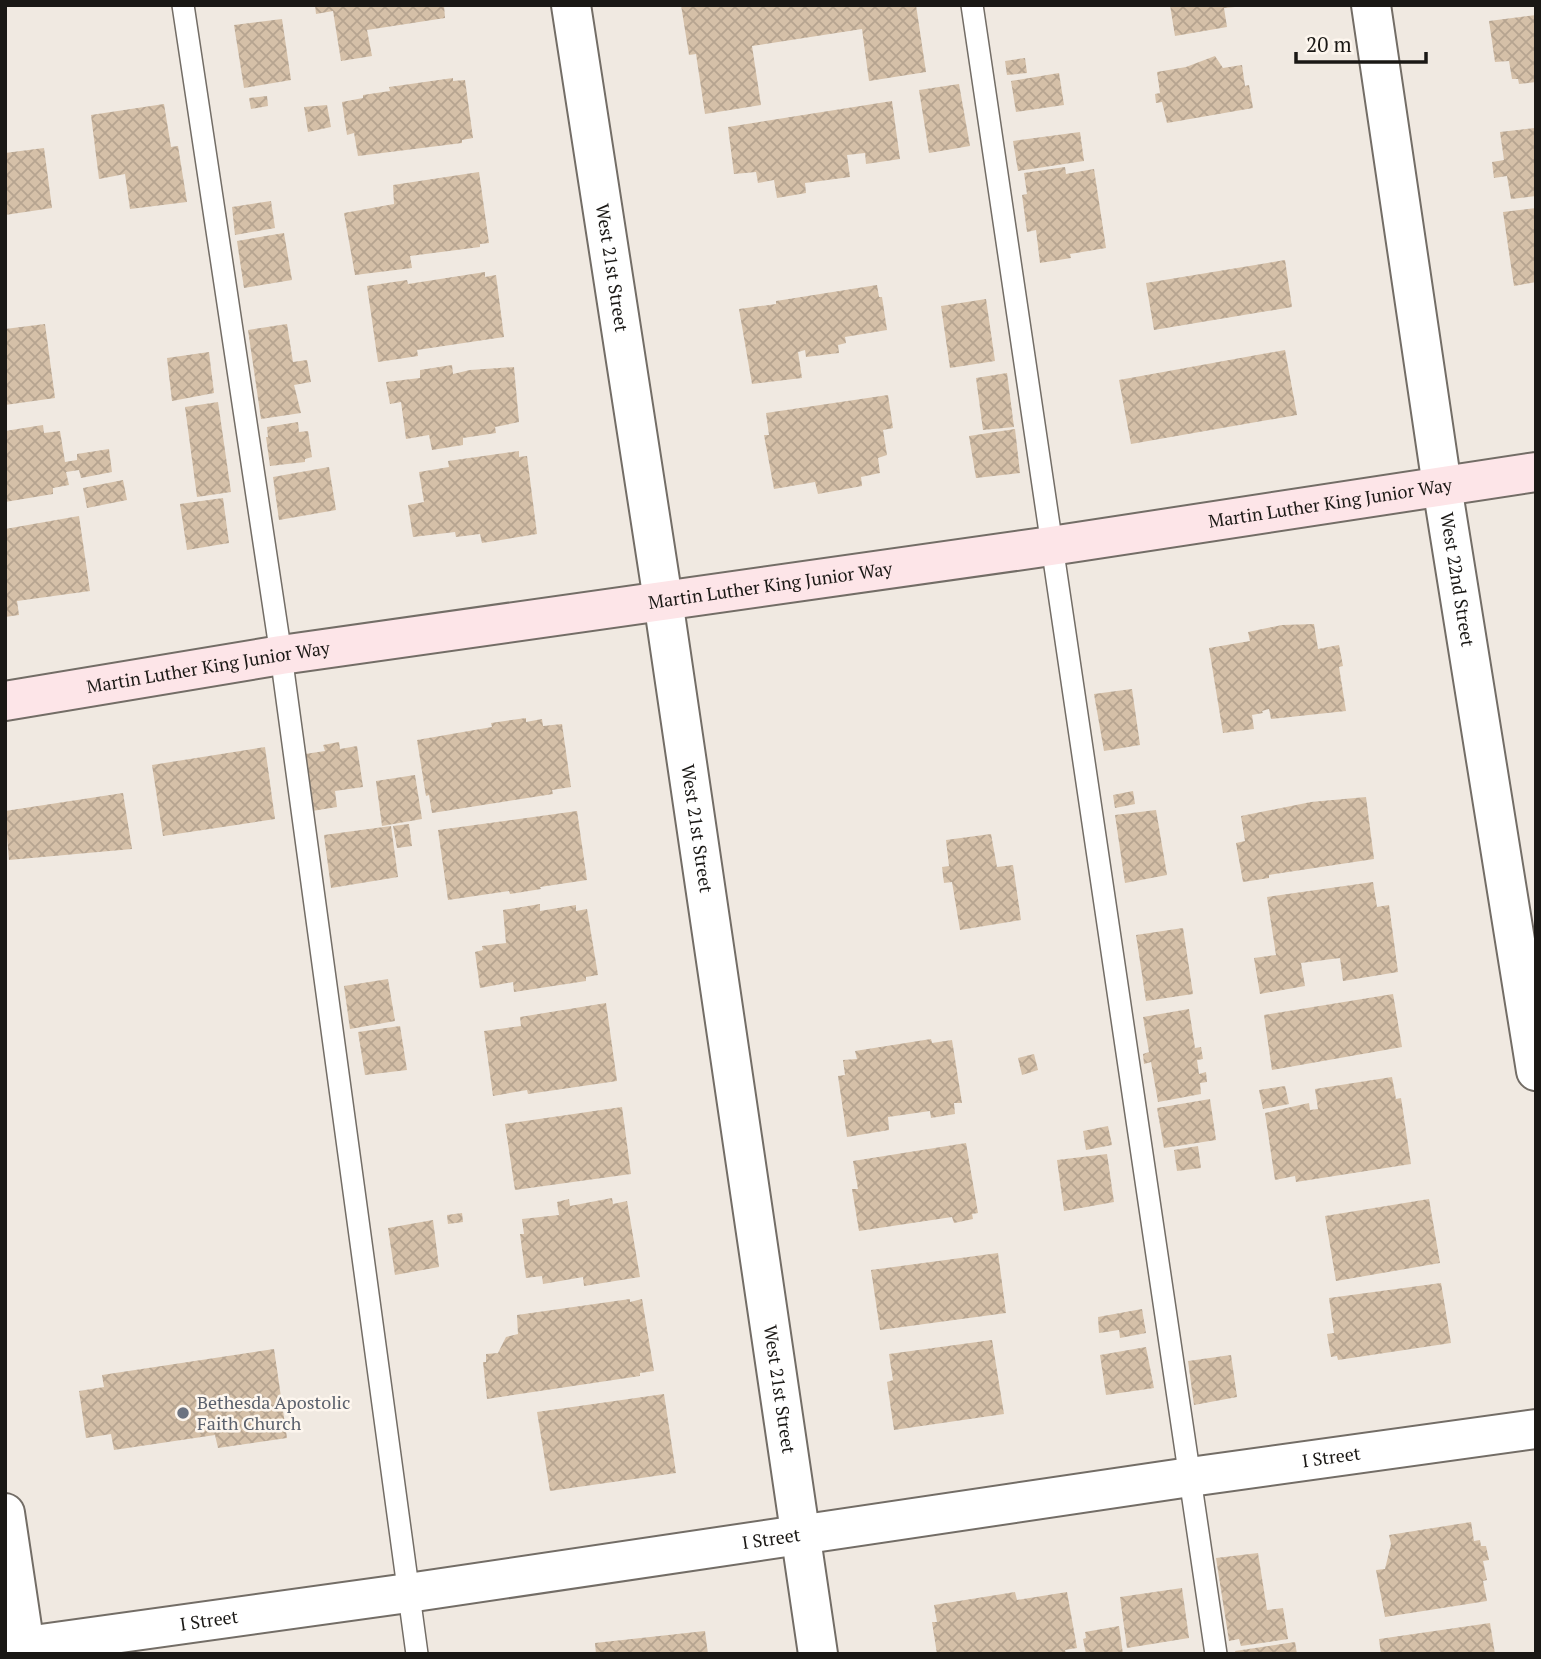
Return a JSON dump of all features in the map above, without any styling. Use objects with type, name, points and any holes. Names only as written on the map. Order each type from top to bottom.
[{"type":"main road","name":"Martin Luther King Junior Way","points":[[5,701],[281,655],[1051,546],[1536,472]]},
{"type":"street","name":"West 21st Street","points":[[571,5],[663,600],[818,1654]]},
{"type":"street","name":"West 22nd Street","points":[[1371,5],[1441,486],[1536,1071]]},
{"type":"street","name":"I Street","points":[[19,1650],[1190,1477],[1536,1429]]},
{"type":"street","points":[[5,1513],[19,1650]]},
{"type":"lane","points":[[183,5],[281,655],[417,1654]]},
{"type":"lane","points":[[972,5],[1216,1654]]},
{"type":"building","points":[[315,5],[444,5],[445,18],[367,30],[372,56],[341,61],[333,11],[316,14]]},
{"type":"building","points":[[681,5],[916,5],[926,72],[869,81],[862,29],[752,46],[761,105],[705,114],[696,54],[689,55]]},
{"type":"building","points":[[1170,5],[1235,7],[1224,8],[1227,27],[1175,36]]},
{"type":"building","points":[[1536,15],[1536,82],[1519,84],[1518,79],[1512,79],[1509,61],[1495,62],[1489,21]]},
{"type":"building","points":[[282,19],[291,80],[244,88],[234,25]]},
{"type":"building","points":[[1215,56],[1223,68],[1242,65],[1245,86],[1249,85],[1253,108],[1167,123],[1162,102],[1156,103],[1155,94],[1160,93],[1157,72],[1186,67]]},
{"type":"building","points":[[1025,58],[1027,73],[1007,75],[1005,61]]},
{"type":"building","points":[[1059,73],[1064,105],[1016,112],[1011,81]]},
{"type":"building","points":[[453,78],[453,81],[465,80],[473,138],[462,140],[462,143],[358,156],[354,133],[347,135],[342,102],[363,98],[363,95],[390,91],[389,87]]},
{"type":"building","points":[[959,84],[970,146],[929,153],[919,90]]},
{"type":"building","points":[[267,96],[268,106],[251,109],[249,98]]},
{"type":"building","points":[[892,101],[900,159],[866,164],[865,153],[847,155],[850,177],[805,183],[806,193],[777,198],[774,180],[758,183],[756,172],[734,174],[728,127]]},
{"type":"building","points":[[164,104],[171,147],[178,146],[187,202],[130,209],[125,174],[99,179],[91,115]]},
{"type":"building","points":[[327,105],[331,127],[308,132],[304,107]]},
{"type":"building","points":[[1534,128],[1536,196],[1511,199],[1507,176],[1494,178],[1492,162],[1504,160],[1500,132]]},
{"type":"building","points":[[1080,132],[1084,161],[1018,171],[1013,141]]},
{"type":"building","points":[[44,148],[52,208],[5,215],[5,153]]},
{"type":"building","points":[[1065,167],[1066,174],[1094,169],[1106,248],[1070,254],[1071,258],[1040,263],[1036,230],[1027,232],[1022,195],[1027,194],[1024,173]]},
{"type":"building","points":[[479,172],[489,243],[480,244],[480,247],[410,256],[412,268],[355,275],[344,213],[394,204],[393,185]]},
{"type":"building","points":[[271,201],[275,228],[235,235],[232,207]]},
{"type":"building","points":[[1536,208],[1536,282],[1514,286],[1503,212]]},
{"type":"building","points":[[284,233],[292,280],[244,288],[237,241]]},
{"type":"building","points":[[1285,260],[1292,307],[1154,330],[1146,283]]},
{"type":"building","points":[[485,272],[485,277],[496,275],[504,337],[417,350],[418,356],[378,362],[367,286],[407,280],[408,284]]},
{"type":"building","points":[[877,285],[879,297],[882,297],[887,330],[845,337],[846,343],[838,345],[839,353],[806,357],[805,350],[798,352],[802,378],[752,384],[739,309]]},
{"type":"building","points":[[986,299],[995,361],[950,368],[941,306]]},
{"type":"building","points":[[45,324],[55,398],[5,405],[5,329]]},
{"type":"building","points":[[287,324],[293,362],[307,360],[311,382],[294,385],[301,413],[261,419],[248,330]]},
{"type":"building","points":[[1285,350],[1297,415],[1131,444],[1119,380]]},
{"type":"building","points":[[209,352],[214,393],[172,401],[167,358]]},
{"type":"building","points":[[452,365],[453,374],[514,367],[519,422],[495,427],[496,433],[463,438],[463,445],[432,450],[429,435],[406,439],[401,402],[390,404],[386,382],[420,378],[420,370]]},
{"type":"building","points":[[1007,373],[1014,427],[983,430],[976,378]]},
{"type":"building","points":[[888,395],[893,428],[883,430],[887,455],[878,458],[880,473],[861,477],[862,486],[818,494],[815,482],[774,489],[764,435],[769,435],[766,413]]},
{"type":"building","points":[[218,402],[231,492],[197,497],[185,407]]},
{"type":"building","points":[[298,422],[299,432],[308,431],[312,457],[305,459],[305,462],[270,466],[267,427]]},
{"type":"building","points":[[43,425],[44,433],[60,431],[65,462],[77,460],[77,454],[109,449],[112,472],[81,478],[79,470],[66,472],[69,485],[53,488],[53,494],[5,502],[5,431]]},
{"type":"building","points":[[1015,429],[1020,473],[976,478],[969,436]]},
{"type":"building","points":[[519,451],[519,457],[527,456],[537,534],[482,543],[480,534],[456,537],[455,532],[413,537],[408,505],[424,502],[419,472],[449,467],[448,461]]},
{"type":"building","points":[[329,467],[336,510],[279,520],[273,477]]},
{"type":"building","points":[[123,480],[127,500],[87,508],[83,488]]},
{"type":"building","points":[[223,498],[229,543],[187,550],[180,504]]},
{"type":"building","points":[[79,516],[90,591],[17,601],[19,615],[5,617],[5,529]]},
{"type":"building","points":[[1314,624],[1318,649],[1339,645],[1343,666],[1339,667],[1346,711],[1271,719],[1269,709],[1252,715],[1254,729],[1223,733],[1209,648],[1250,641],[1248,632],[1282,625]]},
{"type":"building","points":[[1132,689],[1140,745],[1104,751],[1094,694]]},
{"type":"building","points":[[526,718],[526,722],[542,719],[543,726],[562,724],[571,787],[552,790],[553,794],[432,813],[429,795],[426,796],[417,740]]},
{"type":"building","points":[[339,742],[340,749],[357,746],[363,787],[335,791],[337,807],[312,811],[305,754],[325,751],[323,745]]},
{"type":"building","points":[[265,747],[275,819],[163,836],[152,765]]},
{"type":"building","points":[[415,775],[422,819],[382,826],[376,781]]},
{"type":"building","points":[[1133,791],[1135,804],[1115,808],[1113,795]]},
{"type":"building","points":[[123,793],[132,849],[9,860],[5,811]]},
{"type":"building","points":[[1366,797],[1374,859],[1269,875],[1269,878],[1243,882],[1236,843],[1245,841],[1241,816],[1311,802]]},
{"type":"building","points":[[1156,810],[1167,875],[1125,883],[1115,815]]},
{"type":"building","points":[[577,811],[587,880],[510,894],[509,891],[448,900],[438,830]]},
{"type":"building","points":[[409,824],[412,846],[397,848],[393,826]]},
{"type":"building","points":[[391,826],[398,877],[331,888],[324,835]]},
{"type":"building","points":[[991,834],[997,867],[1013,865],[1021,920],[960,930],[952,882],[944,883],[942,867],[949,866],[946,840]]},
{"type":"building","points":[[1373,882],[1377,907],[1389,905],[1398,972],[1343,981],[1340,958],[1301,963],[1305,986],[1260,994],[1254,958],[1276,955],[1267,897]]},
{"type":"building","points":[[540,904],[540,911],[576,905],[576,911],[587,909],[598,975],[586,977],[586,981],[514,992],[513,982],[480,988],[475,952],[483,950],[482,946],[506,943],[503,910]]},
{"type":"building","points":[[1183,928],[1193,994],[1146,1001],[1136,935]]},
{"type":"building","points":[[388,979],[395,1021],[350,1029],[344,986]]},
{"type":"building","points":[[1393,994],[1402,1047],[1272,1070],[1264,1015]]},
{"type":"building","points":[[606,1003],[617,1081],[528,1094],[527,1090],[493,1096],[484,1031],[521,1026],[520,1017]]},
{"type":"building","points":[[1189,1009],[1195,1048],[1201,1047],[1203,1059],[1197,1060],[1199,1074],[1206,1072],[1207,1082],[1200,1083],[1201,1094],[1158,1102],[1151,1062],[1144,1064],[1143,1054],[1149,1052],[1143,1017]]},
{"type":"building","points":[[400,1026],[407,1070],[365,1075],[358,1032]]},
{"type":"building","points":[[931,1039],[932,1043],[952,1040],[962,1103],[954,1103],[955,1114],[931,1118],[930,1111],[888,1117],[889,1130],[847,1137],[838,1076],[845,1075],[843,1060],[857,1059],[855,1051]]},
{"type":"building","points":[[1034,1054],[1038,1070],[1022,1075],[1018,1058]]},
{"type":"building","points":[[1392,1077],[1396,1099],[1401,1098],[1411,1164],[1296,1182],[1295,1176],[1275,1180],[1265,1113],[1309,1103],[1310,1110],[1318,1109],[1315,1089]]},
{"type":"building","points":[[1285,1086],[1289,1104],[1263,1109],[1259,1090]]},
{"type":"building","points":[[1210,1099],[1216,1140],[1164,1148],[1157,1108]]},
{"type":"building","points":[[622,1107],[631,1174],[515,1190],[505,1124]]},
{"type":"building","points":[[1108,1126],[1112,1145],[1086,1150],[1083,1131]]},
{"type":"building","points":[[966,1143],[978,1213],[972,1214],[973,1219],[954,1223],[952,1217],[859,1231],[852,1189],[858,1189],[853,1161]]},
{"type":"building","points":[[1198,1146],[1201,1168],[1177,1171],[1174,1150]]},
{"type":"building","points":[[1107,1154],[1114,1202],[1064,1211],[1057,1160]]},
{"type":"building","points":[[612,1198],[613,1204],[627,1201],[640,1277],[584,1286],[583,1277],[543,1284],[542,1276],[526,1278],[520,1234],[524,1234],[522,1219],[559,1215],[557,1202],[569,1199],[570,1206]]},
{"type":"building","points":[[1429,1199],[1440,1263],[1336,1281],[1325,1216]]},
{"type":"building","points":[[462,1213],[463,1222],[448,1224],[447,1215]]},
{"type":"building","points":[[433,1220],[439,1267],[395,1275],[388,1228]]},
{"type":"building","points":[[998,1253],[1006,1313],[880,1330],[871,1270]]},
{"type":"building","points":[[1441,1283],[1451,1343],[1338,1360],[1337,1356],[1331,1357],[1327,1334],[1334,1333],[1329,1298]]},
{"type":"building","points":[[630,1299],[630,1302],[642,1299],[654,1371],[640,1373],[640,1376],[487,1399],[483,1362],[486,1362],[486,1354],[498,1353],[506,1337],[518,1334],[517,1315]]},
{"type":"building","points":[[1142,1309],[1146,1333],[1120,1338],[1119,1330],[1099,1333],[1098,1317]]},
{"type":"building","points":[[992,1340],[1004,1414],[894,1430],[887,1382],[893,1380],[889,1354]]},
{"type":"building","points":[[1146,1347],[1154,1388],[1106,1395],[1100,1355]]},
{"type":"building","name":"Bethesda Apostolic Faith Church","points":[[274,1349],[287,1438],[218,1448],[215,1435],[114,1450],[111,1434],[86,1438],[79,1391],[104,1387],[102,1375]]},
{"type":"building","points":[[1231,1355],[1237,1397],[1194,1405],[1188,1361]]},
{"type":"building","points":[[664,1394],[676,1473],[550,1491],[537,1412]]},
{"type":"building","points":[[1471,1522],[1474,1541],[1480,1540],[1481,1546],[1486,1546],[1489,1560],[1483,1561],[1487,1601],[1385,1617],[1376,1570],[1385,1569],[1391,1544],[1389,1535]]},
{"type":"building","points":[[1258,1553],[1267,1610],[1283,1608],[1288,1639],[1241,1646],[1239,1639],[1229,1641],[1216,1558]]},
{"type":"building","points":[[1182,1588],[1189,1638],[1127,1648],[1120,1597]]},
{"type":"building","points":[[1015,1592],[1017,1600],[1067,1592],[1077,1648],[1065,1650],[1066,1654],[937,1654],[932,1622],[937,1622],[934,1605]]},
{"type":"building","points":[[1490,1623],[1495,1654],[1381,1654],[1379,1639]]},
{"type":"building","points":[[1119,1626],[1123,1654],[1086,1654],[1083,1639],[1086,1638],[1085,1632]]},
{"type":"building","points":[[705,1631],[708,1654],[596,1654],[595,1643]]},
{"type":"building","points":[[1295,1642],[1297,1654],[1236,1654],[1235,1651]]},
{"type":"place","name":"Bethesda Apostolic Faith Church","points":[[183,1413]]}]
